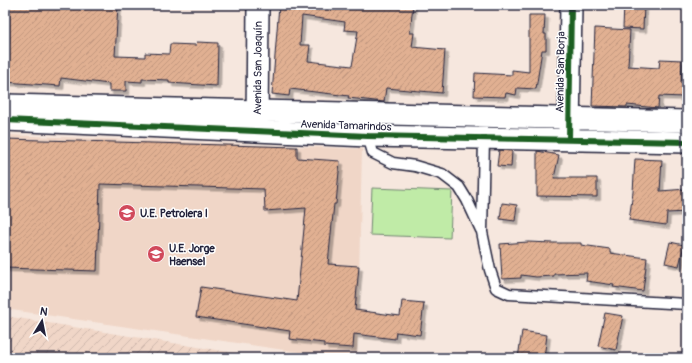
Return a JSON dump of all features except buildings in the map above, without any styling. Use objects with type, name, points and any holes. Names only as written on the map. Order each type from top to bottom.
[{"type":"street","name":"Avenida San Joaquín","points":[[257,121],[258,5]]},
{"type":"street","name":"Avenida San Borja","points":[[569,139],[571,5]]},
{"type":"street","name":"Avenida Tamarindos","points":[[5,105],[257,121],[368,136],[687,142]]},
{"type":"street","name":"Avenida Tamarindos","points":[[5,120],[257,121],[569,118],[687,121]]},
{"type":"lane","points":[[368,136],[373,153],[392,163],[415,166],[442,174],[459,187],[467,200],[482,232]]},
{"type":"lane","points":[[484,139],[482,232],[490,270],[496,288],[509,294],[687,304]]},
{"type":"shaded area","points":[[5,135],[362,149],[357,358],[339,358],[5,309]]},
{"type":"shaded area","points":[[5,316],[266,358],[5,358]]},
{"type":"green space","points":[[372,188],[452,191],[450,238],[370,235]]},
{"type":"cycle path","points":[[569,139],[571,5]]},
{"type":"cycle path","points":[[5,120],[368,136],[687,142]]},
{"type":"place","name":"U.E. Petrolera I","points":[[127,213]]},
{"type":"place","name":"U.E. Jorge Haensel","points":[[156,254]]}]
